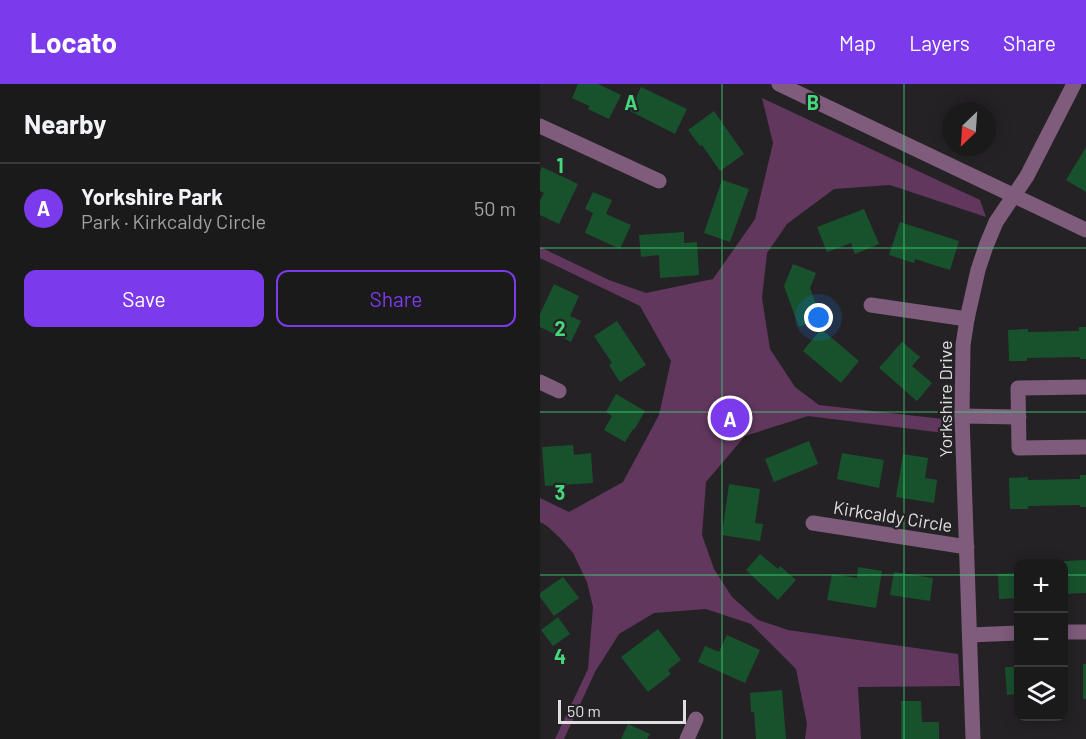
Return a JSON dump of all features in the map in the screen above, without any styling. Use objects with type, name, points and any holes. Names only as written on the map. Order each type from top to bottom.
[{"type":"street","points":[[779,84],[1086,230]]},
{"type":"street","name":"Yorkshire Drive","points":[[973,739],[962,417],[963,345],[967,319],[978,270],[1000,214],[1030,170],[1074,84]]},
{"type":"street","points":[[540,126],[659,182]]},
{"type":"street","points":[[871,305],[967,319]]},
{"type":"street","points":[[540,382],[560,392]]},
{"type":"street","points":[[1086,387],[1018,388],[1019,448],[1086,447]]},
{"type":"street","points":[[962,417],[1019,417]]},
{"type":"street","name":"Kirkcaldy Circle","points":[[813,524],[967,547]]},
{"type":"street","points":[[1068,632],[1086,632]]},
{"type":"street","points":[[970,634],[1014,633]]},
{"type":"street","points":[[687,739],[696,719]]},
{"type":"shaded area","points":[[762,98],[980,200],[986,217],[890,185],[834,189],[787,224],[767,253],[762,298],[770,349],[795,387],[819,405],[952,420],[952,434],[808,416],[745,436],[706,482],[702,535],[714,569],[732,597],[758,620],[788,630],[958,654],[960,686],[858,687],[861,739],[805,739],[807,724],[796,669],[751,624],[706,609],[654,613],[619,634],[595,672],[564,739],[555,739],[588,669],[593,607],[587,582],[573,553],[560,538],[540,522],[540,498],[569,512],[623,482],[659,415],[671,361],[640,306],[540,258],[540,247],[609,280],[646,293],[713,279],[755,219],[773,143]]},
{"type":"building","points":[[578,84],[598,84],[621,95],[609,119],[572,98]]},
{"type":"building","points":[[641,87],[687,109],[675,134],[630,111]]},
{"type":"building","points":[[714,111],[744,154],[720,171],[702,145],[700,146],[688,130]]},
{"type":"building","points":[[1086,147],[1086,192],[1066,180]]},
{"type":"building","points":[[542,167],[578,184],[559,224],[540,215],[540,200],[544,193],[540,191]]},
{"type":"building","points":[[722,180],[749,189],[730,242],[704,233]]},
{"type":"building","points":[[593,192],[612,200],[606,214],[631,225],[620,249],[585,233],[593,213],[585,209]]},
{"type":"building","points":[[864,209],[879,244],[855,254],[851,243],[827,252],[817,227]]},
{"type":"building","points":[[900,222],[959,241],[950,270],[915,259],[914,263],[889,255]]},
{"type":"building","points":[[684,232],[684,243],[697,242],[699,275],[660,278],[659,255],[641,257],[639,235]]},
{"type":"building","points":[[793,264],[816,273],[810,288],[821,318],[799,327],[784,286]]},
{"type":"building","points":[[554,284],[579,296],[570,316],[581,321],[571,342],[540,327],[540,314]]},
{"type":"building","points":[[617,321],[646,365],[620,382],[609,365],[612,363],[594,336]]},
{"type":"building","points":[[1079,327],[1086,327],[1086,359],[1080,359],[1080,357],[1027,358],[1027,361],[1009,361],[1008,330],[1079,331]]},
{"type":"building","points":[[821,329],[859,361],[841,383],[803,351]]},
{"type":"building","points":[[902,342],[920,357],[912,366],[932,383],[917,401],[879,368]]},
{"type":"building","points":[[616,394],[645,411],[625,442],[604,430],[612,416],[606,412]]},
{"type":"building","points":[[809,441],[818,464],[774,482],[765,459]]},
{"type":"building","points":[[573,445],[574,455],[591,453],[593,483],[545,486],[542,447]]},
{"type":"building","points":[[842,453],[884,460],[879,488],[837,479]]},
{"type":"building","points":[[903,454],[928,458],[925,478],[937,480],[934,503],[896,497]]},
{"type":"building","points":[[1080,475],[1086,475],[1086,507],[1080,507],[1080,505],[1028,506],[1028,509],[1010,509],[1009,478],[1080,479]]},
{"type":"building","points":[[729,484],[760,489],[755,523],[763,524],[760,541],[722,535]]},
{"type":"building","points":[[760,554],[778,569],[780,566],[796,580],[778,600],[746,570]]},
{"type":"building","points":[[1086,560],[1086,593],[1068,594],[1068,561]]},
{"type":"building","points":[[858,567],[882,571],[876,608],[827,600],[832,574],[857,578]]},
{"type":"building","points":[[894,572],[933,578],[930,601],[890,595]]},
{"type":"building","points":[[1014,573],[1014,598],[999,599],[998,574]]},
{"type":"building","points":[[563,577],[579,598],[554,616],[540,597],[540,593]]},
{"type":"building","points":[[558,617],[570,634],[553,646],[541,630]]},
{"type":"building","points":[[658,629],[681,660],[668,670],[671,674],[648,692],[621,657]]},
{"type":"building","points":[[727,635],[760,650],[745,683],[698,662],[705,646],[719,652]]},
{"type":"building","points":[[1083,664],[1086,664],[1086,699],[1083,699]]},
{"type":"building","points":[[1005,667],[1014,667],[1014,694],[1007,695]]},
{"type":"building","points":[[782,690],[786,739],[756,739],[750,693]]},
{"type":"building","points":[[901,701],[921,701],[922,722],[939,722],[939,739],[901,739]]},
{"type":"building","points":[[628,724],[650,734],[647,739],[621,739]]},
{"type":"place","name":"Yorkshire Park","points":[[730,418]]}]
